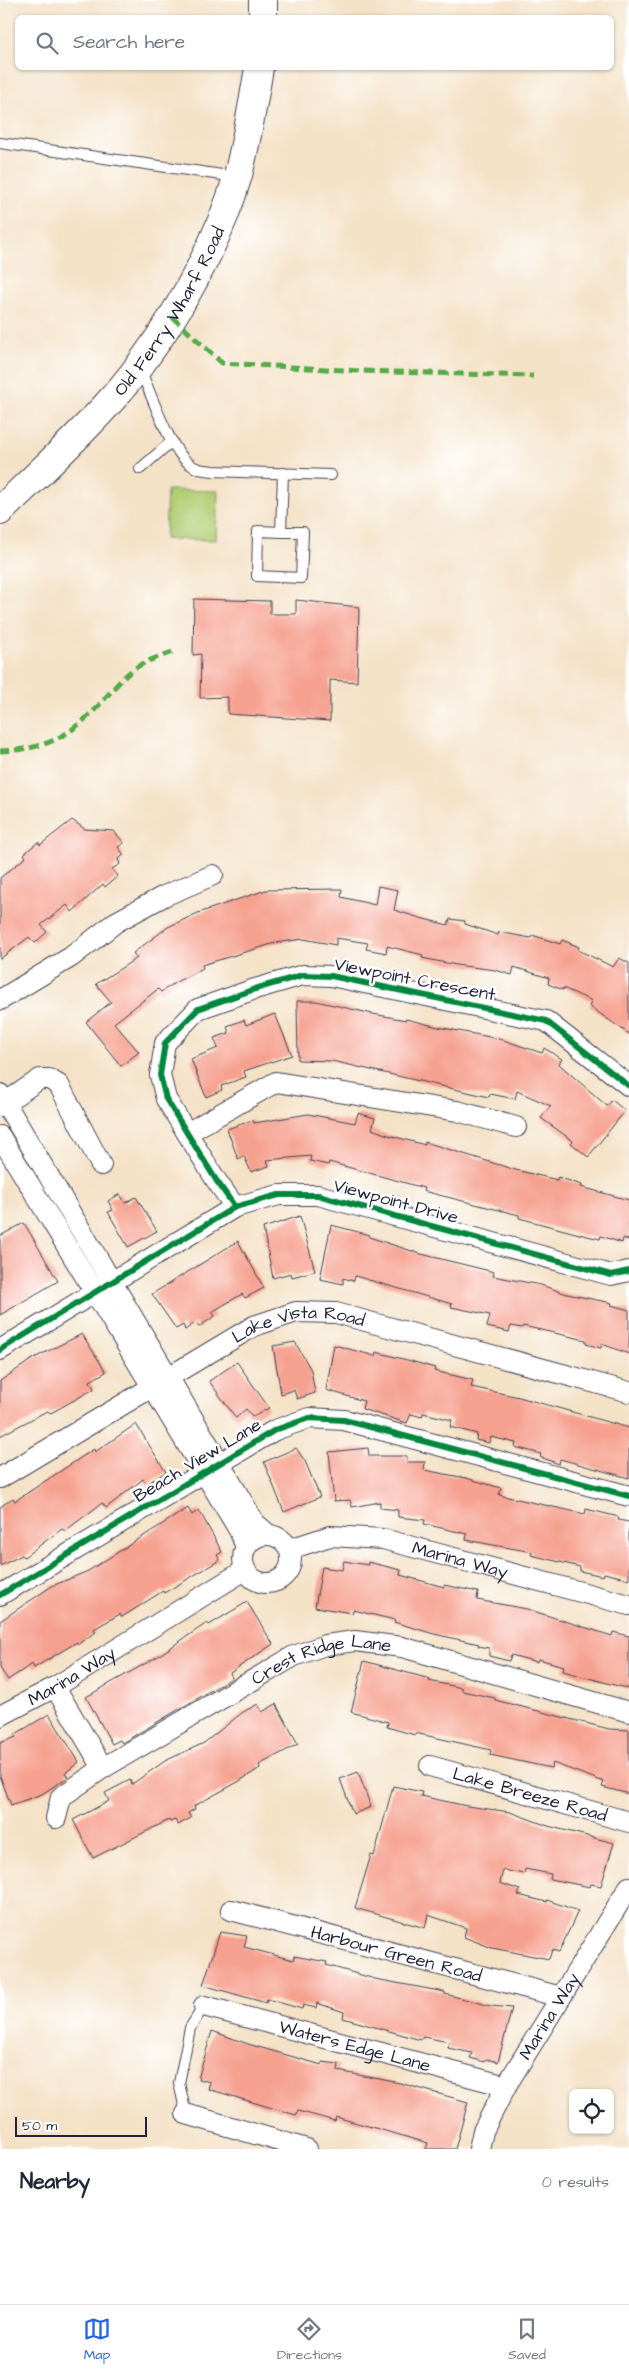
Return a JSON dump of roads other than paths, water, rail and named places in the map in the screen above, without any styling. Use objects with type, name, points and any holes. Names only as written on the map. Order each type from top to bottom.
[{"type":"street","points":[[263,0],[264,15]]},
{"type":"street","name":"Old Ferry Wharf Road","points":[[0,511],[89,424],[139,365],[188,289],[209,248],[237,177],[248,135],[259,70]]},
{"type":"street","points":[[0,1000],[71,957],[116,922],[164,896],[213,874]]},
{"type":"street","name":"Viewpoint Crescent","points":[[235,1207],[166,1099],[160,1075],[165,1043],[198,1009],[255,989],[303,976],[331,976],[546,1021],[629,1086]]},
{"type":"street","points":[[101,1164],[59,1085],[49,1079],[40,1080],[2,1101],[112,1282],[160,1382]]},
{"type":"street","points":[[187,1133],[276,1082],[457,1111],[516,1127]]},
{"type":"street","points":[[0,1136],[95,1292],[160,1382],[212,1468],[256,1523],[269,1535],[285,1542],[290,1549],[292,1563],[288,1574],[282,1580],[266,1584],[257,1582],[245,1570],[243,1555],[246,1547],[253,1540],[269,1535]]},
{"type":"street","name":"Viewpoint Drive","points":[[0,1350],[235,1207],[279,1195],[318,1195],[620,1273]]},
{"type":"street","name":"Lake Vista Road","points":[[0,1478],[254,1326],[296,1312],[336,1313],[629,1392]]},
{"type":"street","name":"Beach View Lane","points":[[0,1595],[275,1430],[309,1418],[344,1420],[629,1496]]},
{"type":"street","points":[[212,1468],[246,1547]]},
{"type":"street","name":"Marina Way","points":[[290,1549],[330,1536],[384,1540],[629,1605]]},
{"type":"street","name":"Marina Way","points":[[0,1716],[55,1687],[245,1570]]},
{"type":"street","name":"Crest Ridge Lane","points":[[56,1818],[60,1797],[103,1768],[294,1656],[325,1645],[355,1641],[402,1647],[629,1712]]},
{"type":"street","points":[[55,1687],[103,1768]]},
{"type":"street","name":"Lake Breeze Road","points":[[430,1766],[629,1822]]},
{"type":"street","name":"Marina Way","points":[[479,2149],[483,2131],[506,2086],[629,1887]]},
{"type":"street","name":"Harbour Green Road","points":[[231,1910],[562,1997]]},
{"type":"street","name":"Waters Edge Lane","points":[[204,2006],[506,2086]]},
{"type":"street","points":[[186,2114],[307,2149]]},
{"type":"lane","points":[[0,142],[237,177]]},
{"type":"lane","points":[[139,365],[172,441],[183,460],[198,469],[331,475]]},
{"type":"lane","points":[[140,469],[172,441]]},
{"type":"lane","points":[[281,532],[283,474]]},
{"type":"lane","points":[[258,531],[281,532],[303,532],[301,578],[257,576],[258,531]]},
{"type":"lane","points":[[186,2114],[179,2083],[190,2028],[204,2006]]}]
